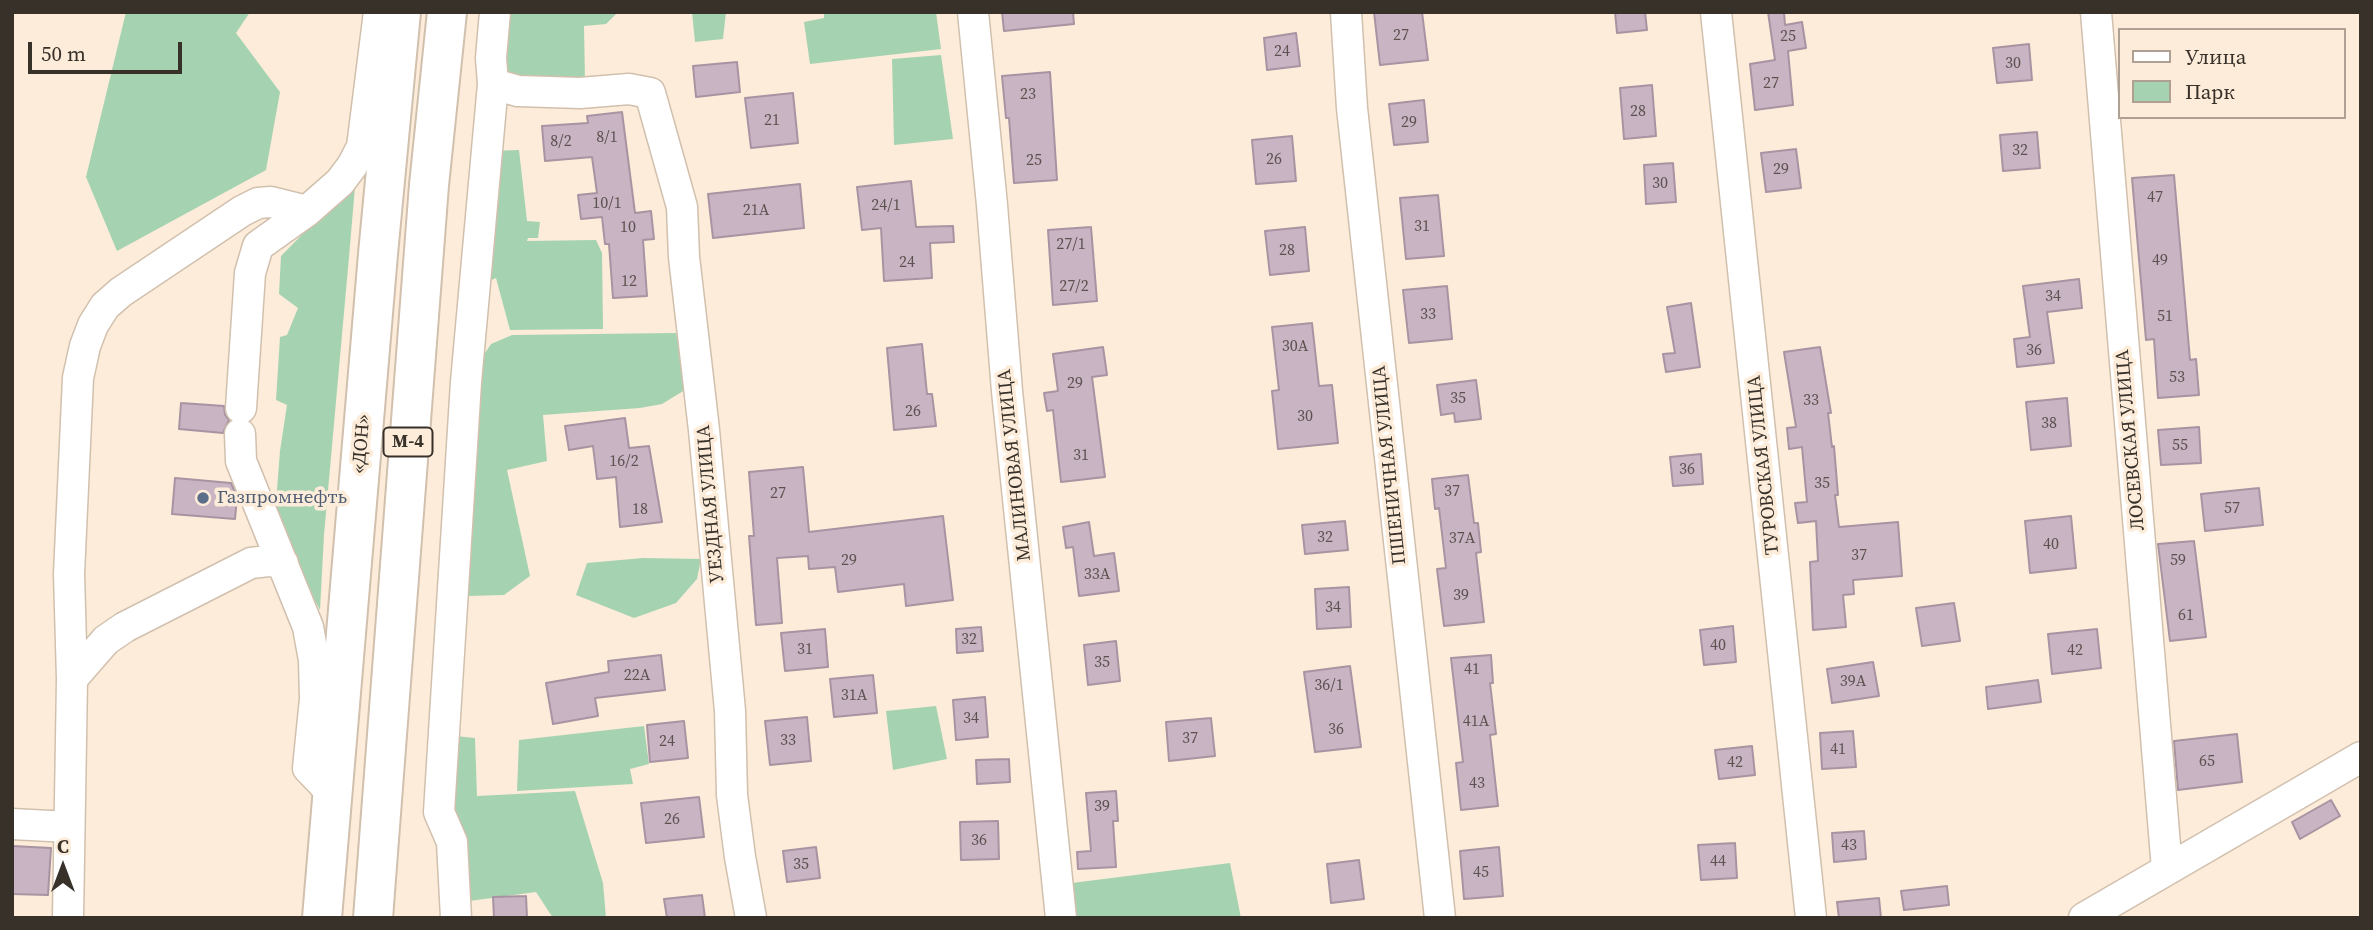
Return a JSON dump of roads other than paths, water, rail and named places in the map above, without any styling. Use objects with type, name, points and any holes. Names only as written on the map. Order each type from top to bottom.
[{"type":"highway","name":"«ДОН»","points":[[322,918],[401,12]]},
{"type":"highway","name":"М-4","points":[[373,918],[429,185],[447,12]]},
{"type":"street","points":[[334,795],[308,768],[315,699],[314,660],[308,626],[240,461],[240,421],[250,273],[258,246],[307,211],[340,181],[362,147],[379,12]]},
{"type":"street","points":[[456,918],[452,842],[439,812],[466,382],[493,84],[491,58],[495,12]]},
{"type":"street","name":"МАЛИНОВАЯ УЛИЦА","points":[[973,12],[1007,391],[1061,918]]},
{"type":"street","name":"ПШЕНИЧНАЯ УЛИЦА","points":[[1346,12],[1352,108],[1440,918]]},
{"type":"street","name":"ТУРОВСКАЯ УЛИЦА","points":[[1716,12],[1811,918]]},
{"type":"street","name":"ЛОСЕВСКАЯ УЛИЦА","points":[[2096,12],[2167,869]]},
{"type":"street","name":"УЕЗДНАЯ УЛИЦА","points":[[493,84],[518,91],[580,93],[629,89],[650,93],[682,207],[684,257],[704,430],[730,711],[732,795],[751,918]]},
{"type":"street","points":[[68,918],[72,679],[69,574],[78,378],[85,346],[93,325],[105,306],[121,292],[242,211],[258,203],[271,202],[307,211]]},
{"type":"street","points":[[72,679],[106,640],[125,627],[251,563],[283,563]]},
{"type":"street","points":[[2084,918],[2361,757]]},
{"type":"street","points":[[12,824],[69,827]]},
{"type":"place","name":"Газпромнефть","points":[[203,498]]}]
